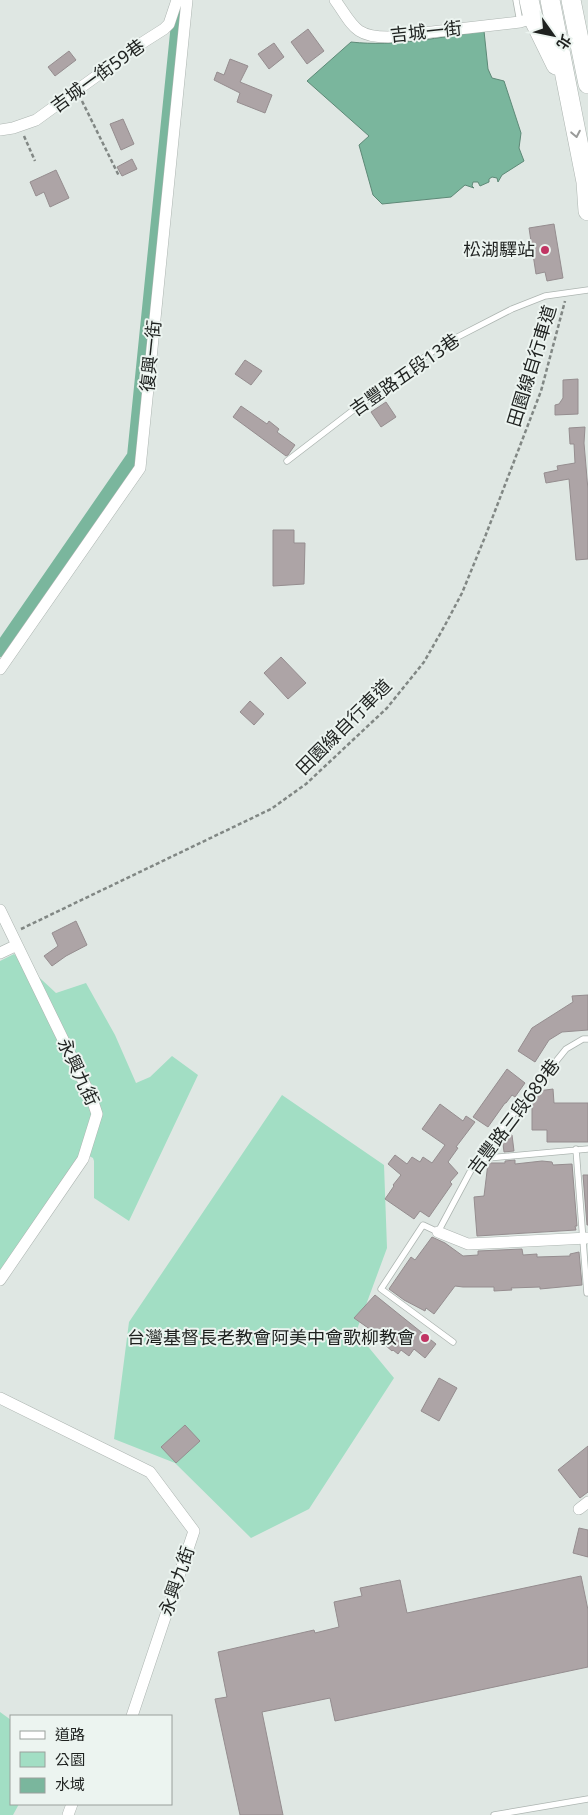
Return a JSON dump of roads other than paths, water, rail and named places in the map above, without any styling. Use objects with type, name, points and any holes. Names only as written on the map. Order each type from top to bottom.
[{"type":"main road","points":[[529,0],[526,20],[567,86]]},
{"type":"main road","points":[[571,3],[588,84]]},
{"type":"main road","points":[[551,6],[586,182],[588,211]]},
{"type":"street","name":"吉城一街59巷","points":[[0,130],[36,120],[164,29],[169,24],[177,0]]},
{"type":"street","name":"復興一街","points":[[0,669],[140,468],[187,0]]},
{"type":"street","name":"吉城一街","points":[[335,0],[358,32],[369,37],[388,37],[526,20]]},
{"type":"street","name":"永興九街","points":[[0,910],[92,1099],[97,1114],[82,1159],[0,1280]]},
{"type":"street","points":[[0,953],[17,945]]},
{"type":"street","points":[[438,1232],[468,1244],[586,1238]]},
{"type":"street","name":"永興九街","points":[[0,1398],[150,1472],[194,1531],[132,1715]]},
{"type":"lane","points":[[516,0],[526,20]]},
{"type":"lane","name":"吉豐路五段13巷","points":[[287,461],[399,375],[442,345],[512,309],[545,296],[588,290]]},
{"type":"lane","name":"吉豐路三段689巷","points":[[438,1232],[477,1160],[566,1049],[583,1039],[588,1039]]},
{"type":"lane","points":[[477,1160],[588,1148]]},
{"type":"lane","points":[[576,1149],[586,1238],[587,1293]]},
{"type":"lane","points":[[438,1232],[423,1224],[382,1288],[453,1342]]},
{"type":"lane","points":[[494,1815],[588,1799]]},
{"type":"water","points":[[484,31],[488,69],[492,78],[504,81],[521,133],[519,148],[524,161],[502,175],[498,182],[497,178],[492,177],[489,179],[489,182],[480,186],[478,182],[473,182],[472,186],[474,188],[465,185],[451,197],[382,204],[373,195],[359,145],[369,136],[307,81],[351,42],[401,42]]},
{"type":"waterway","points":[[0,650],[134,456],[180,4]]},
{"type":"place","name":"松湖驛站","points":[[545,250]]},
{"type":"place","name":"台灣基督長老教會阿美中會歌柳教會","points":[[425,1338]]}]
